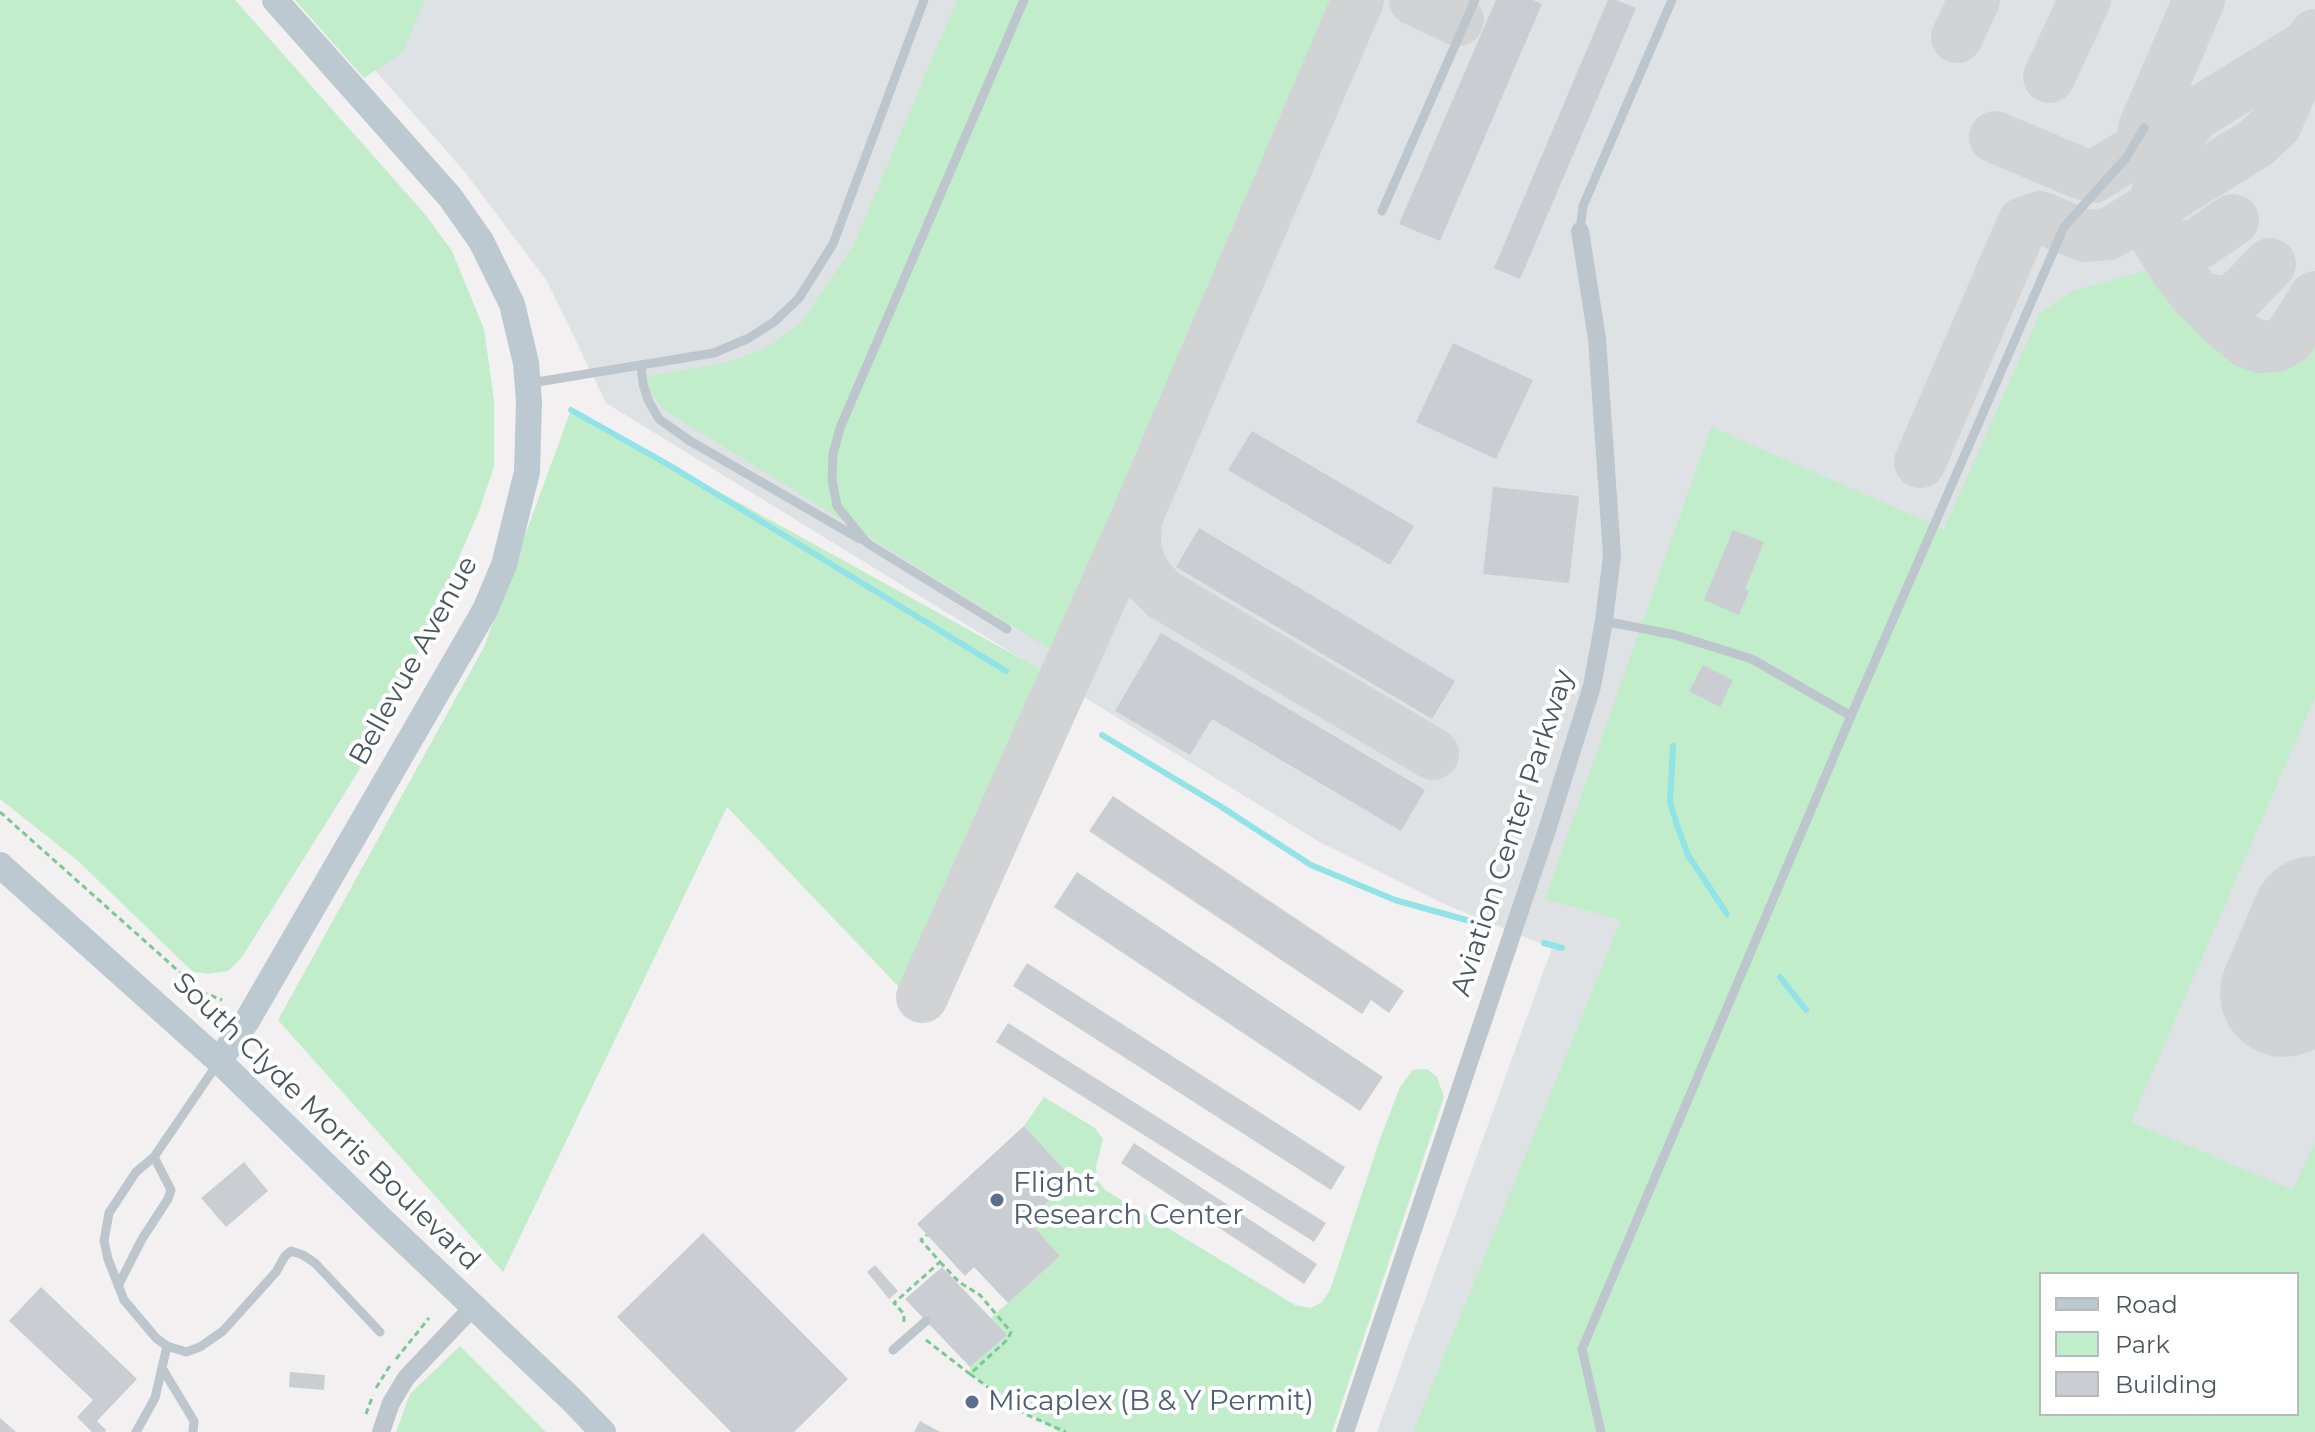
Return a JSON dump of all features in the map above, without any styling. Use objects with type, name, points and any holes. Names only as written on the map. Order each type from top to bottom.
[{"type":"street","name":"Bellevue Avenue","points":[[219,1061],[248,1019],[485,610],[504,565],[527,472],[529,402],[526,363],[512,304],[481,241],[450,197],[275,0]]},
{"type":"street","name":"Aviation Center Parkway","points":[[1345,1432],[1547,830],[1592,686],[1612,555],[1597,339],[1580,231]]},
{"type":"street","name":"South Clyde Morris Boulevard","points":[[0,865],[219,1061],[603,1432]]},
{"type":"street","points":[[381,1432],[391,1403],[406,1378],[474,1306]]},
{"type":"lane","points":[[527,384],[714,353],[749,338],[774,322],[799,298],[833,244],[924,0]]},
{"type":"lane","points":[[867,543],[837,506],[832,480],[833,454],[840,428],[1024,0]]},
{"type":"lane","points":[[1382,211],[1475,0]]},
{"type":"lane","points":[[1580,231],[1583,206],[1672,0]]},
{"type":"lane","points":[[1601,1432],[1582,1349],[1851,716],[2064,227],[2126,158],[2144,128]]},
{"type":"lane","points":[[641,365],[649,402],[659,419],[690,441],[867,543],[1007,629]]},
{"type":"lane","points":[[1604,621],[1675,635],[1752,659],[1851,716]]},
{"type":"lane","points":[[219,1061],[154,1157],[136,1172],[109,1213],[104,1241],[124,1300],[167,1346],[186,1352],[200,1347],[223,1331],[291,1251],[315,1263],[380,1332]]},
{"type":"lane","points":[[118,1286],[171,1190],[154,1157]]},
{"type":"lane","points":[[893,1350],[926,1321]]},
{"type":"lane","points":[[136,1432],[155,1398],[167,1346]]},
{"type":"lane","points":[[162,1368],[186,1404],[194,1421],[193,1432]]},
{"type":"path","points":[[0,812],[202,992],[222,1000]]},
{"type":"path","points":[[927,1235],[921,1240],[940,1262],[959,1282],[980,1295],[1011,1332],[1008,1339],[970,1374]]},
{"type":"path","points":[[904,1326],[904,1314],[894,1303],[940,1262]]},
{"type":"path","points":[[917,1337],[930,1341],[1023,1413],[1066,1432]]},
{"type":"shaded area","points":[[313,0],[2315,0],[2315,1432],[1377,1432],[1552,948],[1451,907],[1321,843],[606,403],[547,281],[464,171]]},
{"type":"green space","points":[[0,0],[235,0],[424,213],[452,251],[484,329],[494,400],[494,467],[479,511],[407,678],[358,772],[242,957],[228,971],[208,974],[193,972],[77,860],[0,799]]},
{"type":"green space","points":[[295,0],[425,0],[403,52],[364,78]]},
{"type":"green space","points":[[957,0],[1333,0],[1056,653],[663,409],[652,395],[646,377],[728,362],[766,348],[801,323],[853,246]]},
{"type":"green space","points":[[2152,269],[2218,341],[2253,362],[2268,365],[2293,359],[2305,349],[2315,333],[2315,697],[2131,1122],[2293,1190],[2315,1141],[2315,1432],[1413,1432],[1621,920],[1545,899],[1711,427],[1944,529],[2040,313],[2072,291]]},
{"type":"green space","points":[[571,410],[1049,674],[899,987],[727,807],[503,1272],[278,1020],[484,647]]},
{"type":"green space","points":[[1427,1069],[1437,1077],[1444,1097],[1332,1432],[1059,1432],[970,1374],[970,1367],[1006,1335],[991,1318],[1060,1256],[1028,1220],[1073,1179],[1024,1126],[1044,1097],[1095,1128],[1103,1139],[1096,1167],[1097,1179],[1105,1190],[1295,1305],[1311,1308],[1322,1302],[1330,1290],[1400,1087],[1413,1070]]},
{"type":"green space","points":[[460,1346],[546,1432],[396,1432],[410,1394]]},
{"type":"building","points":[[1496,0],[1533,0],[1542,4],[1440,241],[1399,224]]},
{"type":"building","points":[[1608,0],[1636,8],[1520,279],[1494,268]]},
{"type":"building","points":[[1453,343],[1533,380],[1496,459],[1416,422]]},
{"type":"building","points":[[1252,431],[1414,526],[1390,565],[1228,470]]},
{"type":"building","points":[[1493,487],[1579,496],[1569,583],[1483,574]]},
{"type":"building","points":[[1199,528],[1455,681],[1432,719],[1176,567]]},
{"type":"building","points":[[1733,530],[1764,542],[1745,589],[1749,591],[1739,615],[1704,600]]},
{"type":"building","points":[[1161,633],[1425,790],[1401,831],[1212,719],[1190,755],[1115,711]]},
{"type":"building","points":[[1703,665],[1733,680],[1720,707],[1689,691]]},
{"type":"building","points":[[1113,796],[1404,991],[1389,1013],[1371,1000],[1362,1014],[1089,831]]},
{"type":"building","points":[[1077,872],[1383,1077],[1360,1111],[1054,907]]},
{"type":"building","points":[[1027,963],[1345,1167],[1331,1190],[1013,986]]},
{"type":"building","points":[[1008,1023],[1326,1223],[1314,1242],[996,1042]]},
{"type":"building","name":"Flight Research Center","points":[[1024,1126],[1073,1179],[1028,1220],[1060,1256],[1008,1303],[974,1267],[965,1276],[917,1224]]},
{"type":"building","points":[[1134,1143],[1317,1264],[1304,1284],[1121,1163]]},
{"type":"building","points":[[244,1162],[268,1191],[226,1227],[201,1198]]},
{"type":"building","points":[[703,1233],[848,1379],[794,1432],[731,1432],[617,1317]]},
{"type":"building","points":[[875,1265],[898,1291],[889,1299],[867,1272]]},
{"type":"building","points":[[942,1267],[1007,1335],[970,1367],[905,1299]]},
{"type":"building","points":[[41,1287],[137,1379],[97,1421],[105,1432],[92,1432],[77,1417],[93,1400],[9,1321]]},
{"type":"building","points":[[290,1372],[325,1375],[324,1390],[289,1387]]},
{"type":"building","points":[[0,1418],[16,1432],[0,1432]]},
{"type":"building","points":[[920,1421],[940,1432],[914,1432]]},
{"type":"waterway","points":[[571,410],[669,465],[1006,671]]},
{"type":"waterway","points":[[1102,735],[1311,865],[1395,900],[1477,923]]},
{"type":"waterway","points":[[1673,746],[1670,802],[1676,822],[1688,855],[1727,914]]},
{"type":"waterway","points":[[1544,943],[1562,948]]},
{"type":"waterway","points":[[1780,977],[1806,1010]]},
{"type":"taxiway","points":[[922,997],[1136,519],[1358,0]]},
{"type":"taxiway","points":[[1415,0],[1458,20]]},
{"type":"taxiway","points":[[1957,37],[1974,0]]},
{"type":"taxiway","points":[[2049,77],[2085,0]]},
{"type":"taxiway","points":[[2144,128],[2199,0]]},
{"type":"taxiway","points":[[1920,462],[2023,223],[2040,217],[2085,236],[2109,234],[2256,143],[2276,124],[2315,35]]},
{"type":"taxiway","points":[[1995,137],[2093,177],[2302,49],[2313,39]]},
{"type":"taxiway","points":[[2194,116],[2179,133],[2150,214],[2152,231],[2176,269],[2224,323],[2247,342],[2262,347],[2276,346],[2289,339],[2315,297]]},
{"type":"taxiway","points":[[2142,221],[2160,240],[2182,247],[2198,244],[2233,220]]},
{"type":"taxiway","points":[[2196,295],[2216,302],[2231,300],[2270,264]]},
{"type":"taxiway","points":[[1136,519],[1135,546],[1140,565],[1164,595],[1433,754]]},
{"type":"runway","points":[[2284,993],[2315,920]]},
{"type":"place","name":"Flight Research Center","points":[[997,1200]]},
{"type":"place","name":"Micaplex (B & Y Permit)","points":[[972,1402]]}]
